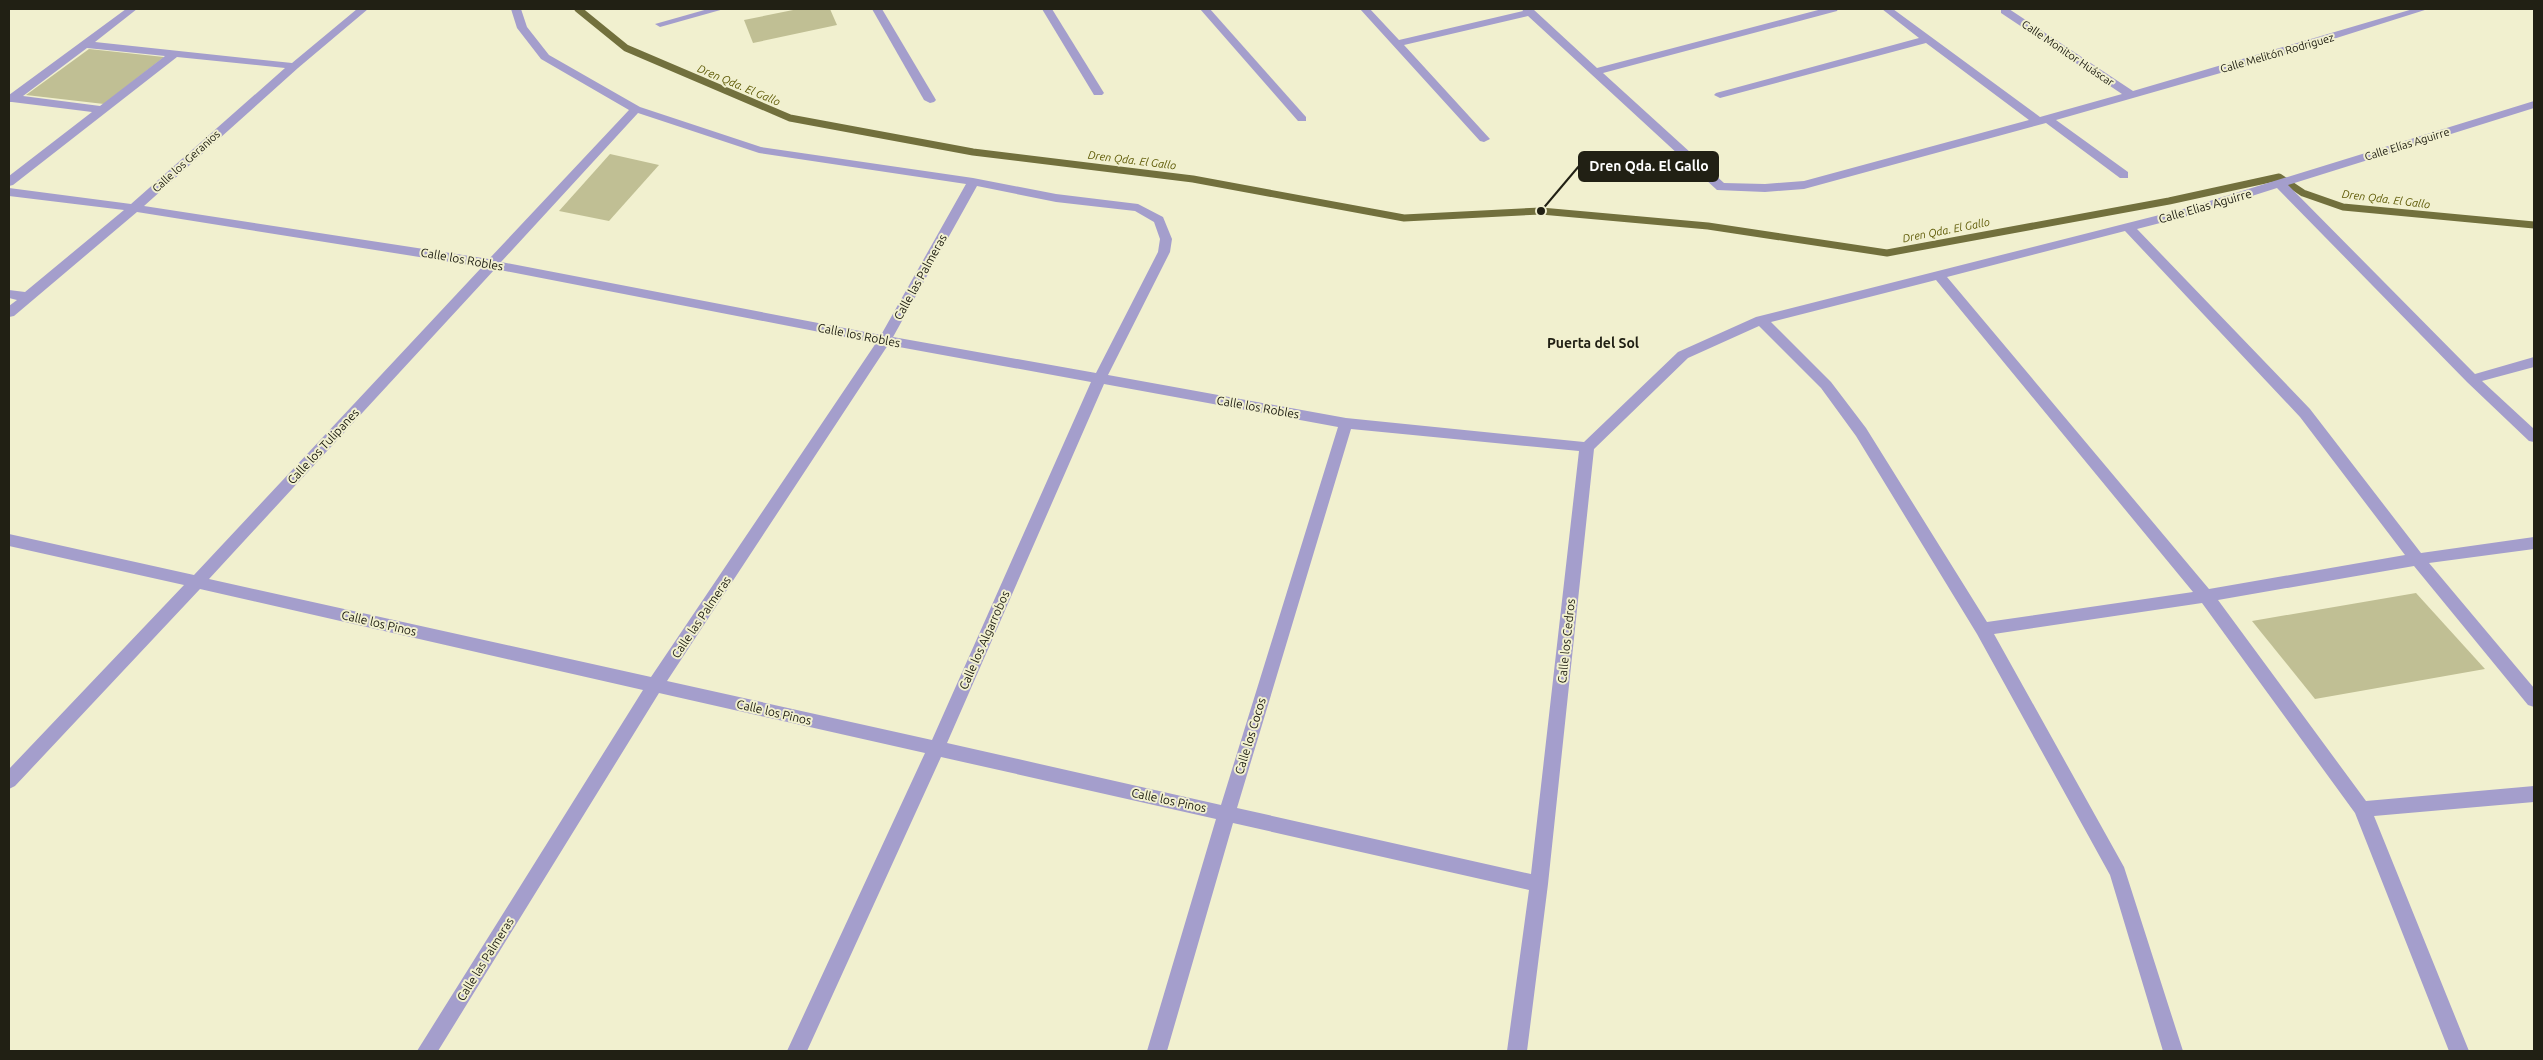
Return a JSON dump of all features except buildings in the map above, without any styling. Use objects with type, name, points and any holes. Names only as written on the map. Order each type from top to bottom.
[{"type":"street","points":[[10,99],[132,9]]},
{"type":"street","name":"Calle los Geranios","points":[[9,313],[134,208],[294,66],[364,9]]},
{"type":"street","points":[[516,9],[522,28],[545,57],[636,109],[759,150],[973,182]]},
{"type":"street","points":[[660,24],[719,9]]},
{"type":"street","points":[[877,9],[930,100]]},
{"type":"street","points":[[1047,9],[1098,93]]},
{"type":"street","points":[[1205,9],[1302,119]]},
{"type":"street","points":[[1365,9],[1484,139]]},
{"type":"street","points":[[1594,72],[1833,9]]},
{"type":"street","points":[[1886,9],[2124,175]]},
{"type":"street","name":"Calle Melitón Rodriguez","points":[[1529,10],[1594,72],[1721,187],[1765,188],[1804,185],[2043,120],[2278,54],[2423,9]]},
{"type":"street","points":[[1398,43],[1529,10]]},
{"type":"street","name":"Calle Monitor Huáscar","points":[[2010,10],[2130,95]]},
{"type":"street","points":[[1720,95],[1927,39]]},
{"type":"street","points":[[84,44],[294,66]]},
{"type":"street","points":[[9,182],[175,53]]},
{"type":"street","points":[[10,99],[103,110]]},
{"type":"street","name":"Calle Elías Aguirre","points":[[2280,184],[2534,104]]},
{"type":"street","name":"Calle los Tulipanes","points":[[9,781],[197,582],[636,109]]},
{"type":"street","name":"Calle los Algarrobos","points":[[797,1051],[936,749],[1099,380],[1164,252],[1166,239],[1164,229],[1159,220],[1138,208],[1056,198],[973,182]]},
{"type":"street","name":"Calle las Palmeras","points":[[427,1051],[655,685],[885,340],[973,182]]},
{"type":"street","points":[[2280,184],[2472,379],[2534,437]]},
{"type":"street","name":"Calle Elias Aguirre","points":[[1761,320],[1938,274],[2129,228],[2280,184]]},
{"type":"street","name":"Calle los Robles","points":[[9,192],[134,208],[492,264],[1099,380],[1346,423],[1587,447]]},
{"type":"street","points":[[2129,228],[2305,413],[2374,499],[2417,558],[2534,700]]},
{"type":"street","points":[[1938,274],[2206,596],[2362,809],[2459,1051]]},
{"type":"street","points":[[9,294],[27,297]]},
{"type":"street","points":[[1587,447],[1683,355],[1761,320],[1826,385],[1861,432],[1983,629],[2118,873],[2173,1051]]},
{"type":"street","points":[[2472,379],[2534,362]]},
{"type":"street","name":"Calle los Cocos","points":[[1157,1051],[1227,813],[1346,423]]},
{"type":"street","name":"Calle los Cedros","points":[[1516,1051],[1539,884],[1587,447]]},
{"type":"street","name":"Calle los Pinos","points":[[9,540],[1539,884]]},
{"type":"street","points":[[1983,629],[2206,596],[2417,558],[2534,543]]},
{"type":"street","points":[[2362,809],[2534,794]]},
{"type":"green space","points":[[798,9],[830,9],[837,25],[753,43],[744,20]]},
{"type":"green space","points":[[89,49],[164,57],[104,104],[26,95]]},
{"type":"green space","points":[[610,154],[659,165],[609,221],[559,211]]},
{"type":"green space","points":[[2416,593],[2485,669],[2315,699],[2252,621]]},
{"type":"waterway","name":"Dren Qda. El Gallo","points":[[578,9],[626,48],[790,118],[973,152],[1193,179],[1404,218],[1541,211],[1708,226],[1887,253],[2169,201],[2279,177],[2303,193],[2343,207],[2534,225]]},
{"type":"place","name":"Dren Qda. El Gallo","points":[[1541,211]]},
{"type":"district","name":"Puerta del Sol","points":[[1593,343]]}]
